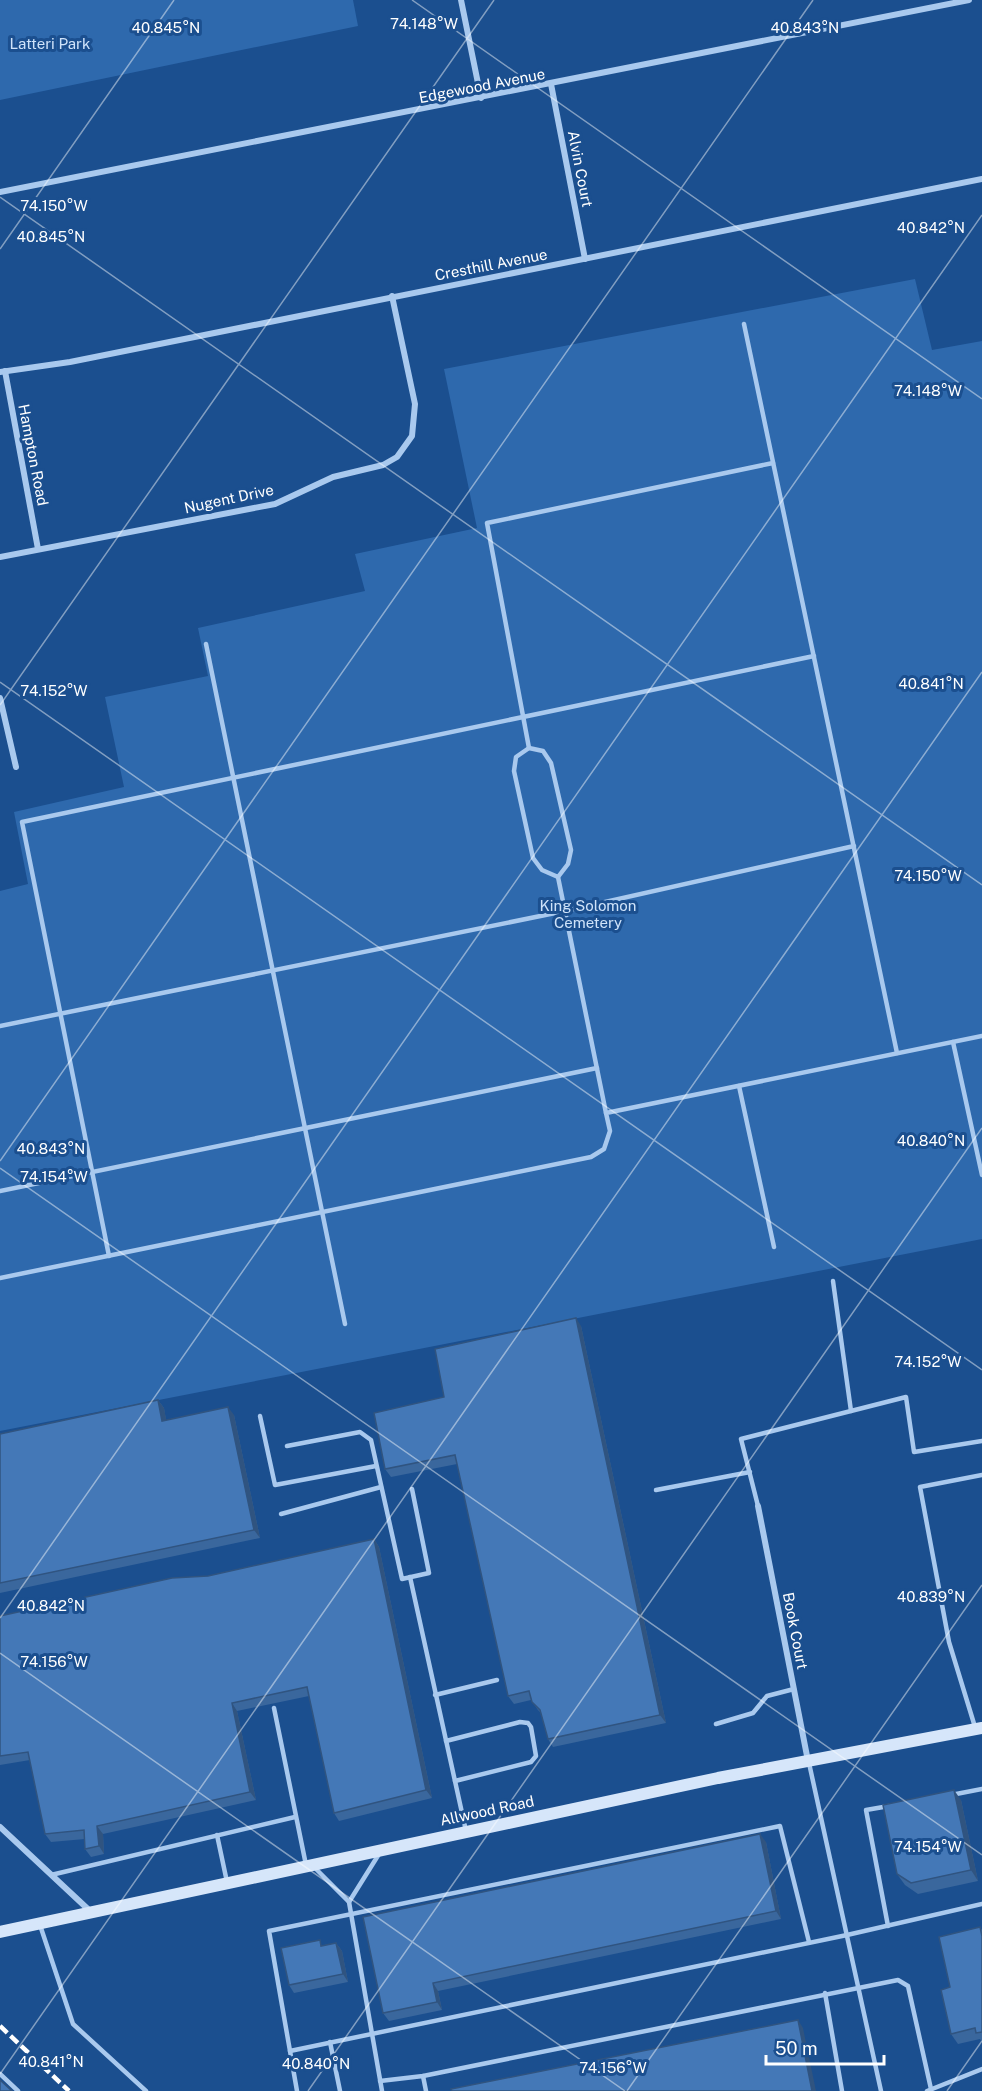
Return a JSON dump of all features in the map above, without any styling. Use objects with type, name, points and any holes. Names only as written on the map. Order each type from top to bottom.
[{"type":"main road","name":"Allwood Road","points":[[0,1932],[466,1831],[808,1761],[979,1729]]},
{"type":"street","points":[[461,0],[481,98]]},
{"type":"street","name":"Edgewood Avenue","points":[[0,192],[969,0]]},
{"type":"street","name":"Alvin Court","points":[[551,84],[585,259]]},
{"type":"street","name":"Cresthill Avenue","points":[[3,371],[70,362],[982,179]]},
{"type":"street","name":"Nugent Drive","points":[[0,557],[275,504],[333,477],[383,465],[397,457],[412,436],[415,404],[392,296]]},
{"type":"street","name":"Hampton Road","points":[[3,371],[38,549]]},
{"type":"street","points":[[0,698],[16,767]]},
{"type":"street","name":"Book Court","points":[[758,1506],[808,1761]]},
{"type":"street","points":[[0,1827],[90,1911]]},
{"type":"lane","points":[[744,324],[897,1053]]},
{"type":"lane","points":[[529,748],[487,523],[773,463]]},
{"type":"lane","points":[[206,644],[345,1324]]},
{"type":"lane","points":[[109,1256],[22,822],[814,656]]},
{"type":"lane","points":[[0,1278],[591,1157],[604,1149],[610,1131],[558,877],[568,864],[571,850],[552,763],[543,751],[529,748],[516,757],[514,771],[533,858],[542,870],[558,877]]},
{"type":"lane","points":[[0,1026],[565,911],[854,846]]},
{"type":"lane","points":[[606,1113],[982,1036]]},
{"type":"lane","points":[[953,1042],[982,1175]]},
{"type":"lane","points":[[0,1191],[306,1130],[597,1068]]},
{"type":"lane","points":[[739,1086],[774,1247]]},
{"type":"lane","points":[[833,1281],[851,1411]]},
{"type":"lane","points":[[758,1506],[741,1439],[906,1397],[914,1452],[982,1441]]},
{"type":"lane","points":[[260,1416],[275,1485],[376,1466]]},
{"type":"lane","points":[[287,1446],[360,1432],[370,1440],[402,1579],[429,1573],[412,1490]]},
{"type":"lane","points":[[656,1490],[750,1472]]},
{"type":"lane","points":[[979,1729],[949,1642],[920,1487],[982,1475]]},
{"type":"lane","points":[[282,1514],[381,1487]]},
{"type":"lane","points":[[410,1577],[466,1831]]},
{"type":"lane","points":[[435,1695],[496,1680]]},
{"type":"lane","points":[[716,1724],[753,1713],[767,1696],[794,1689]]},
{"type":"lane","points":[[274,1708],[308,1865],[349,1902],[382,2091]]},
{"type":"lane","points":[[446,1741],[520,1722],[528,1723],[531,1727],[536,1756],[531,1762],[455,1781]]},
{"type":"lane","points":[[808,1761],[881,2091]]},
{"type":"lane","points":[[947,1795],[982,1789]]},
{"type":"lane","points":[[888,1926],[866,1810],[901,1804]]},
{"type":"lane","points":[[51,1875],[296,1816]]},
{"type":"lane","points":[[297,2091],[269,1931],[351,1916],[780,1826],[809,1942]]},
{"type":"lane","points":[[217,1835],[226,1882]]},
{"type":"lane","points":[[349,1902],[382,1850]]},
{"type":"lane","points":[[290,2051],[847,1935],[982,1904]]},
{"type":"lane","points":[[39,1923],[73,2024],[146,2091]]},
{"type":"lane","points":[[380,2081],[423,2076],[858,1986],[898,1980],[908,1986],[929,2090],[982,2069]]},
{"type":"lane","points":[[825,1993],[842,2091]]},
{"type":"lane","points":[[330,2042],[340,2091]]},
{"type":"lane","points":[[0,2074],[18,2091]]},
{"type":"lane","points":[[423,2076],[426,2091]]},
{"type":"green space","name":"Latteri Park","points":[[0,0],[353,0],[358,26],[0,100]]},
{"type":"green space","name":"King Solomon Cemetery","points":[[915,279],[932,350],[982,341],[982,1239],[0,1431],[0,891],[28,884],[14,812],[124,787],[105,697],[208,676],[198,628],[365,591],[355,554],[477,528],[444,369]]},
{"type":"building","points":[[576,1318],[660,1715],[548,1739],[540,1710],[532,1702],[529,1691],[508,1696],[455,1455],[385,1469],[374,1413],[444,1397],[435,1349]]},
{"type":"building","points":[[158,1400],[162,1421],[228,1407],[254,1530],[0,1583],[0,1434]]},
{"type":"building","points":[[374,1539],[426,1790],[334,1813],[307,1687],[232,1703],[250,1792],[97,1826],[99,1846],[85,1849],[84,1830],[45,1834],[28,1752],[0,1756],[0,1616],[172,1578],[208,1576]]},
{"type":"building","points":[[954,1790],[971,1870],[911,1883],[897,1874],[883,1805]]},
{"type":"building","points":[[760,1834],[776,1911],[433,1983],[437,2002],[383,2013],[363,1917]]},
{"type":"building","points":[[980,1927],[982,1936],[982,2032],[976,2033],[975,2028],[951,2034],[941,1990],[950,1987],[939,1937]]},
{"type":"building","points":[[320,1940],[321,1946],[336,1943],[343,1974],[289,1985],[281,1948]]},
{"type":"building","points":[[798,2020],[812,2091],[452,2091],[451,2089]]},
{"type":"building","points":[[0,2080],[12,2091],[0,2091]]},
{"type":"railway","points":[[0,2026],[69,2091]]}]
